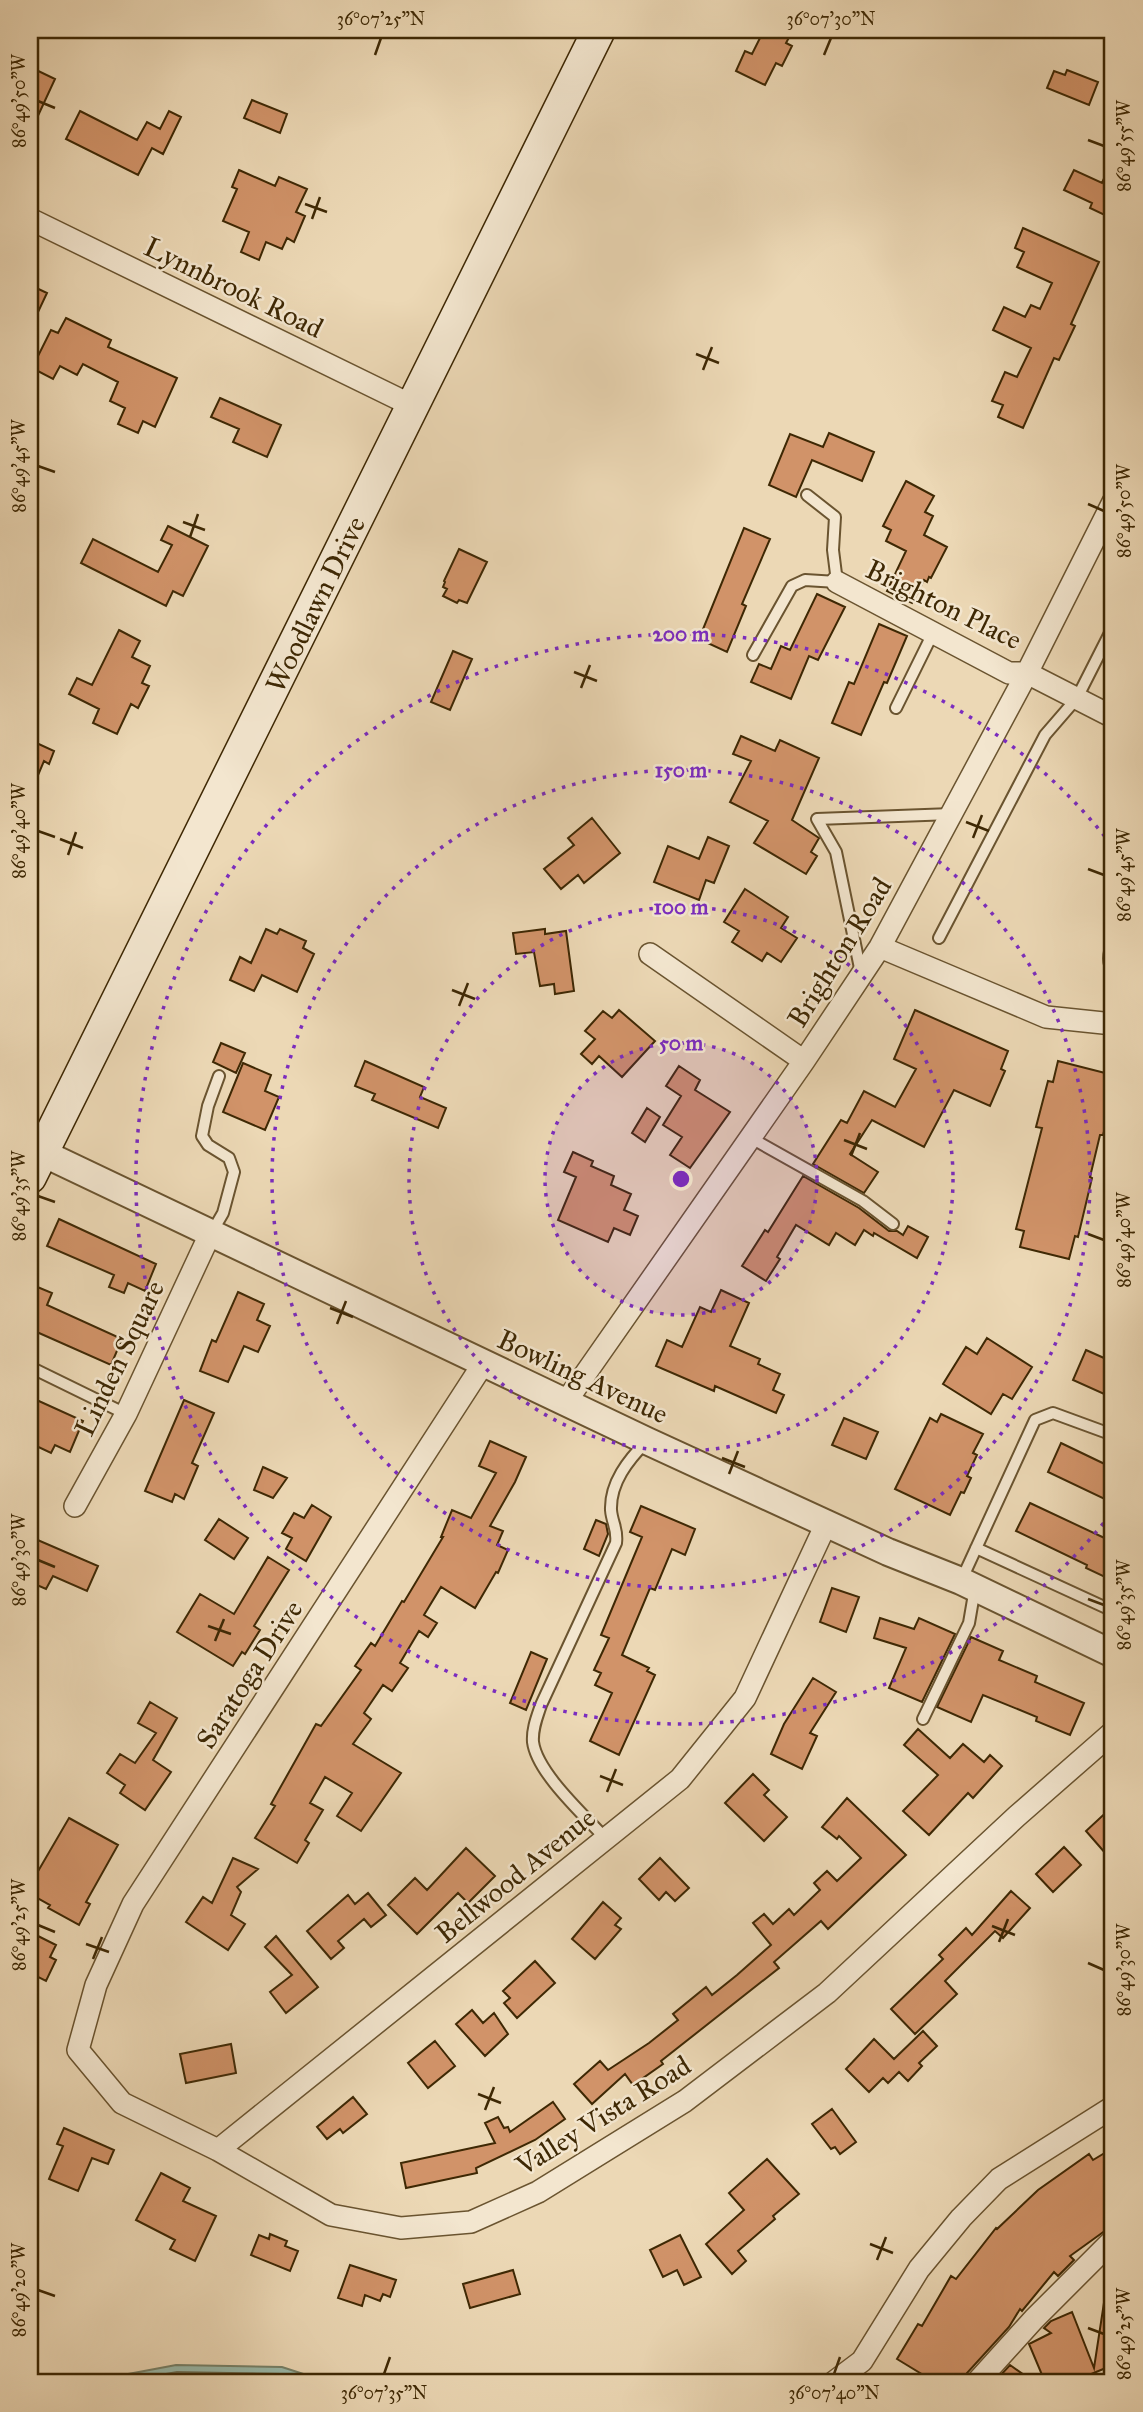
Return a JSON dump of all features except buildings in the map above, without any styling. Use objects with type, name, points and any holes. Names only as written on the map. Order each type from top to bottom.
[{"type":"main road","name":"Woodlawn Drive","points":[[34,1159],[413,406],[598,30]]},
{"type":"street","name":"Lynnbrook Road","points":[[30,219],[413,406]]},
{"type":"street","name":"Brighton Road","points":[[565,1403],[751,1138],[880,947],[1027,673],[1113,502]]},
{"type":"street","name":"Brighton Place","points":[[837,582],[1009,673],[1027,673],[1113,717]]},
{"type":"street","points":[[880,947],[1046,1017],[1113,1024]]},
{"type":"street","points":[[650,954],[804,1061]]},
{"type":"street","name":"Bowling Avenue","points":[[34,1159],[210,1234],[565,1403],[888,1552],[968,1584],[1113,1654]]},
{"type":"street","name":"Linden Square","points":[[75,1506],[127,1414],[210,1234]]},
{"type":"street","name":"Saratoga Drive","points":[[85,2025],[96,1985],[133,1904],[483,1364]]},
{"type":"street","name":"Bellwood Avenue","points":[[218,2150],[680,1779],[745,1698],[827,1522]]},
{"type":"street","name":"Valley Vista Road","points":[[85,2025],[78,2050],[122,2103],[218,2150],[331,2215],[401,2228],[471,2222],[538,2192],[685,2101],[827,1993],[1017,1816],[1113,1732]]},
{"type":"street","points":[[834,2382],[862,2361],[919,2269],[961,2218],[999,2179],[1113,2107]]},
{"type":"street","points":[[977,2382],[1034,2319],[1113,2240]]},
{"type":"lane","points":[[753,655],[792,586],[805,580],[837,582],[833,550],[835,517],[807,495]]},
{"type":"lane","points":[[939,938],[1045,734],[1077,698],[1113,627]]},
{"type":"lane","points":[[896,708],[933,634]]},
{"type":"lane","points":[[862,975],[836,852],[817,819],[952,814]]},
{"type":"lane","points":[[1113,944],[1109,952],[1109,965],[1113,971]]},
{"type":"lane","points":[[210,1234],[223,1213],[234,1172],[229,1158],[208,1145],[202,1136],[208,1106],[219,1076]]},
{"type":"lane","points":[[751,1138],[863,1201],[893,1224]]},
{"type":"lane","points":[[30,1367],[127,1414]]},
{"type":"lane","points":[[923,1719],[969,1623],[968,1584],[976,1548],[1035,1420],[1053,1413],[1113,1435]]},
{"type":"lane","points":[[605,1838],[559,1789],[533,1745],[533,1729],[545,1695],[616,1544],[618,1531],[611,1513],[612,1489],[625,1467],[647,1441]]},
{"type":"lane","points":[[976,1548],[1113,1611]]},
{"type":"water","points":[[176,2365],[282,2367],[328,2382],[103,2382],[107,2378]]}]
